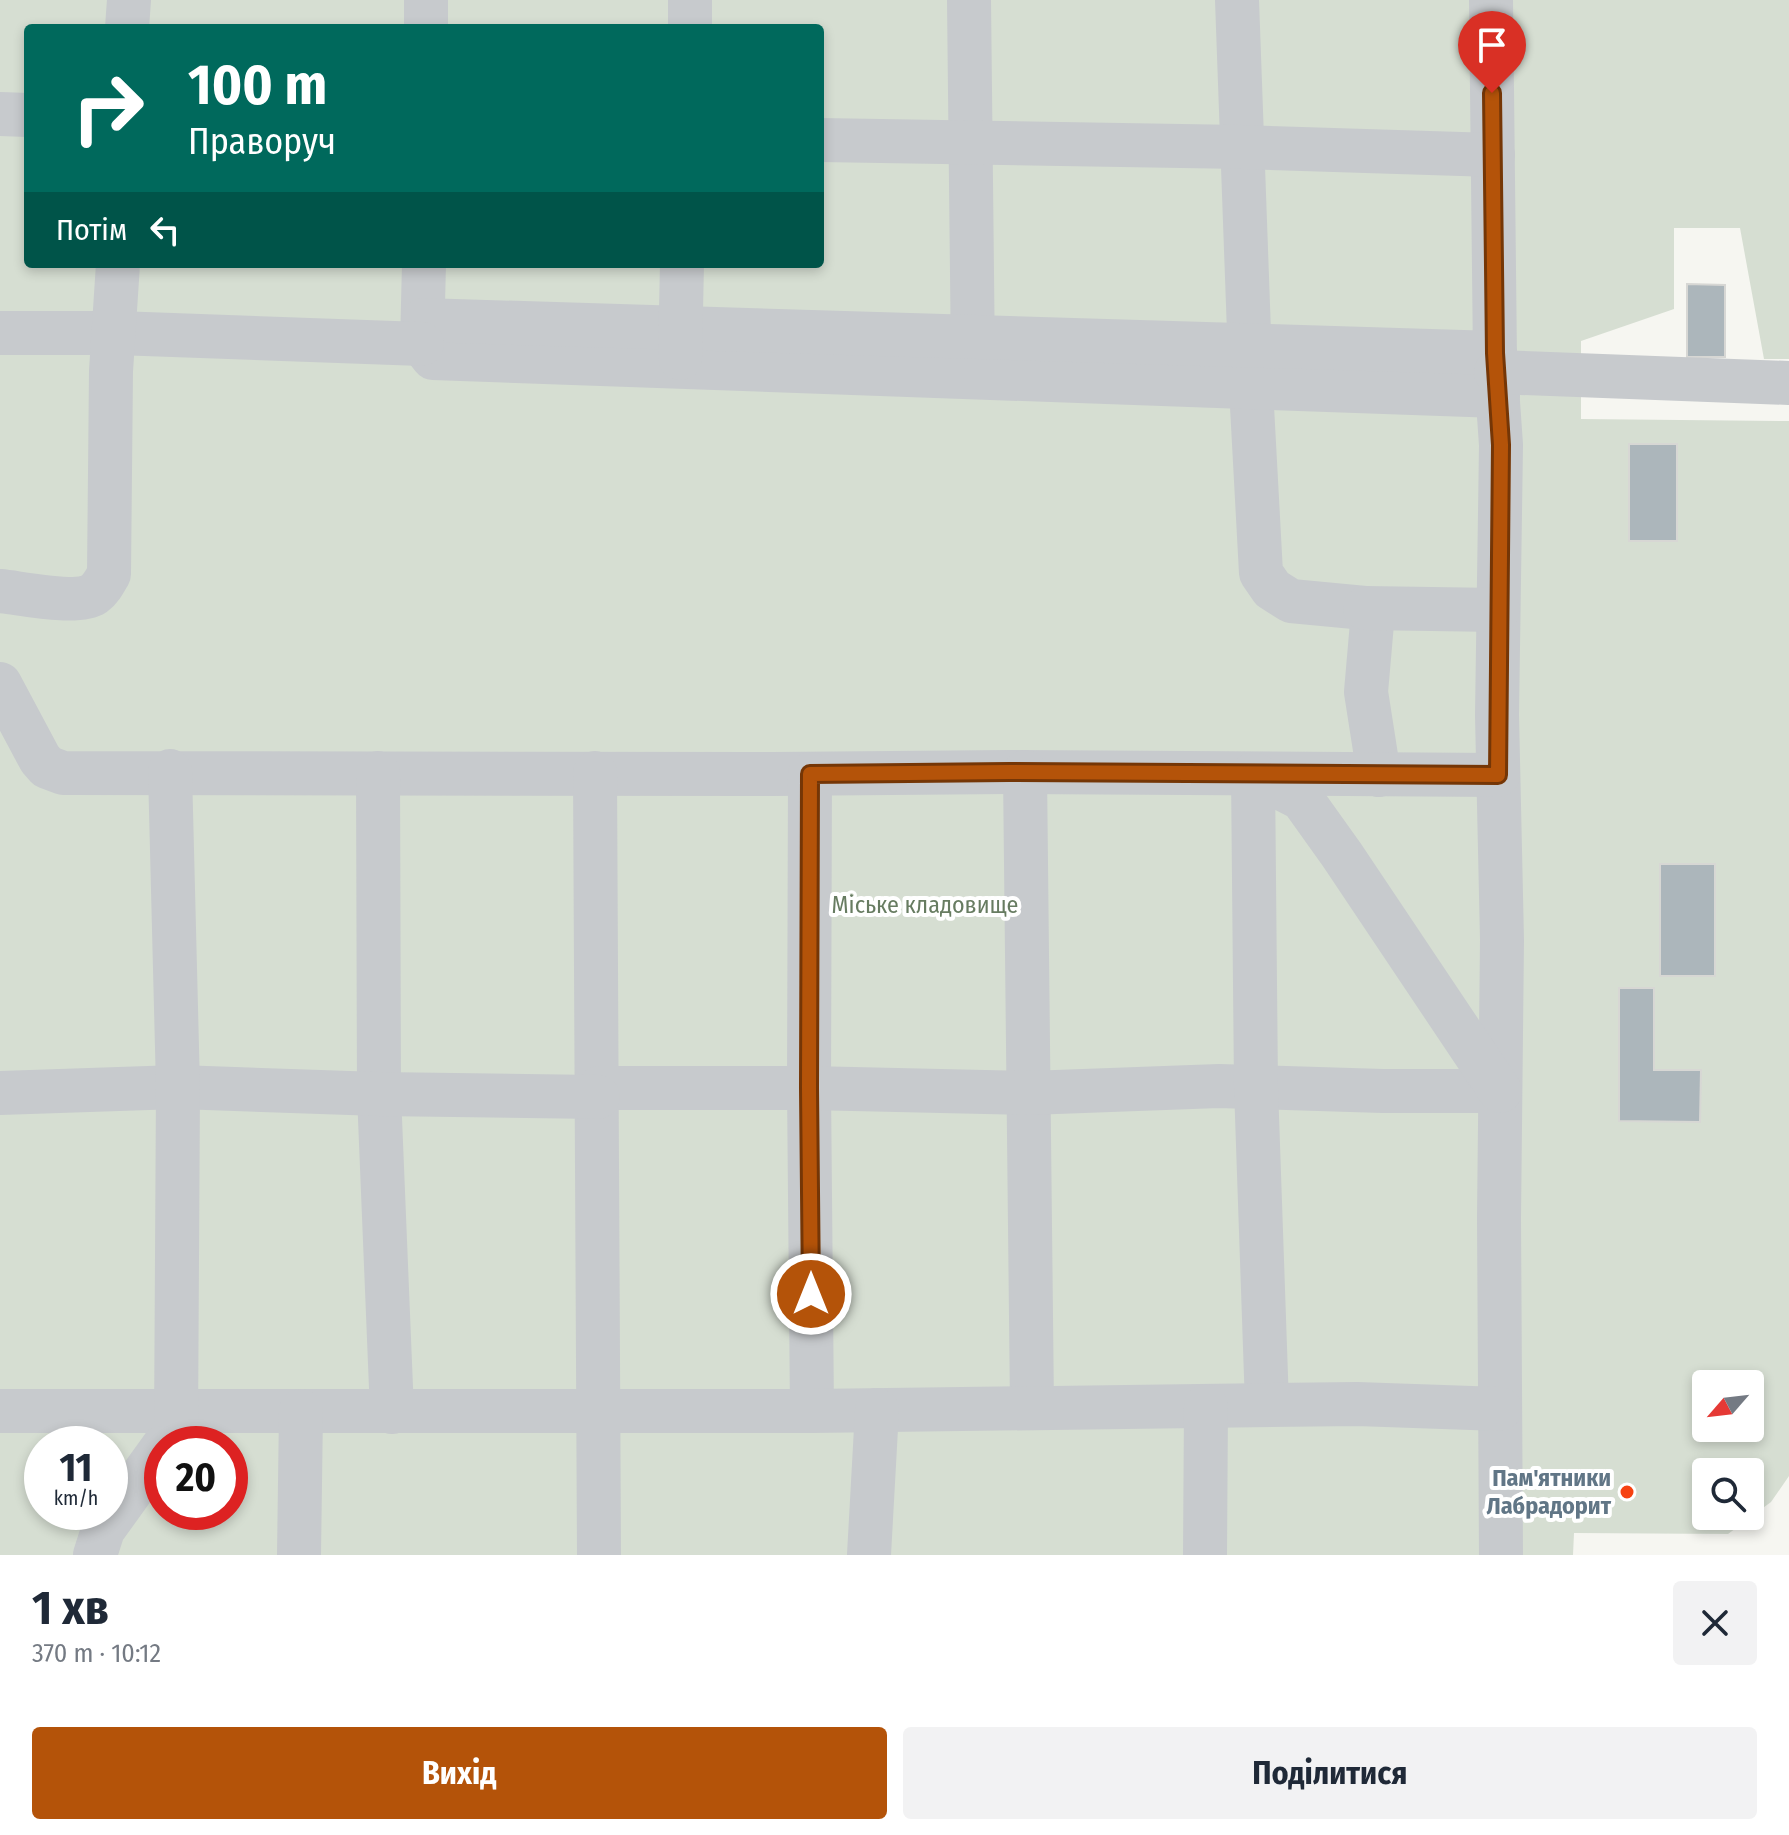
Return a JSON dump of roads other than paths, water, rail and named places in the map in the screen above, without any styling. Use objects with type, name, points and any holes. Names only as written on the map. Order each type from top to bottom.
[{"type":"lane","points":[[127,24],[129,0]]},
{"type":"lane","points":[[426,0],[426,24]]},
{"type":"lane","points":[[690,0],[690,24]]},
{"type":"lane","points":[[969,0],[972,358]]},
{"type":"lane","points":[[1237,0],[1261,573],[1272,589],[1291,601],[1365,608],[1498,610]]},
{"type":"lane","points":[[1491,0],[1496,374],[1501,445],[1498,610],[1502,940],[1501,1555]]},
{"type":"lane","points":[[0,114],[24,115]]},
{"type":"lane","points":[[824,140],[1242,147],[1493,155]]},
{"type":"lane","points":[[0,591],[76,599],[93,596],[109,574],[113,333],[118,268]]},
{"type":"lane","points":[[424,268],[422,332],[433,358],[680,348],[1789,383]]},
{"type":"lane","points":[[680,348],[682,268]]},
{"type":"lane","points":[[0,333],[422,332]]},
{"type":"lane","points":[[1365,608],[1372,623],[1366,692],[1379,775]]},
{"type":"lane","points":[[0,684],[22,729],[47,767],[63,773],[1498,775]]},
{"type":"lane","points":[[168,1426],[178,1087],[170,771]]},
{"type":"lane","points":[[1025,772],[1032,1407]]},
{"type":"lane","points":[[378,773],[379,1094],[392,1412]]},
{"type":"lane","points":[[595,773],[599,1555]]},
{"type":"lane","points":[[810,774],[812,1411]]},
{"type":"lane","points":[[1253,774],[1256,1087],[1267,1405]]},
{"type":"lane","points":[[1253,774],[1302,799],[1500,1091]]},
{"type":"lane","points":[[0,1093],[178,1087],[379,1094],[809,1088],[1029,1093],[1219,1086],[1500,1091]]},
{"type":"lane","points":[[214,1426],[301,1411],[812,1411],[1357,1404],[1500,1409]]},
{"type":"lane","points":[[1205,1555],[1206,1406]]},
{"type":"lane","points":[[869,1555],[877,1410]]},
{"type":"lane","points":[[0,1411],[144,1431]]},
{"type":"lane","points":[[299,1555],[301,1411]]},
{"type":"lane","points":[[95,1555],[103,1530],[144,1469]]},
{"type":"place","name":"Пам'ятники Лабрадорит","points":[[1627,1492]]},
{"type":"park label","name":"Міське кладовище","points":[[925,905]]}]
